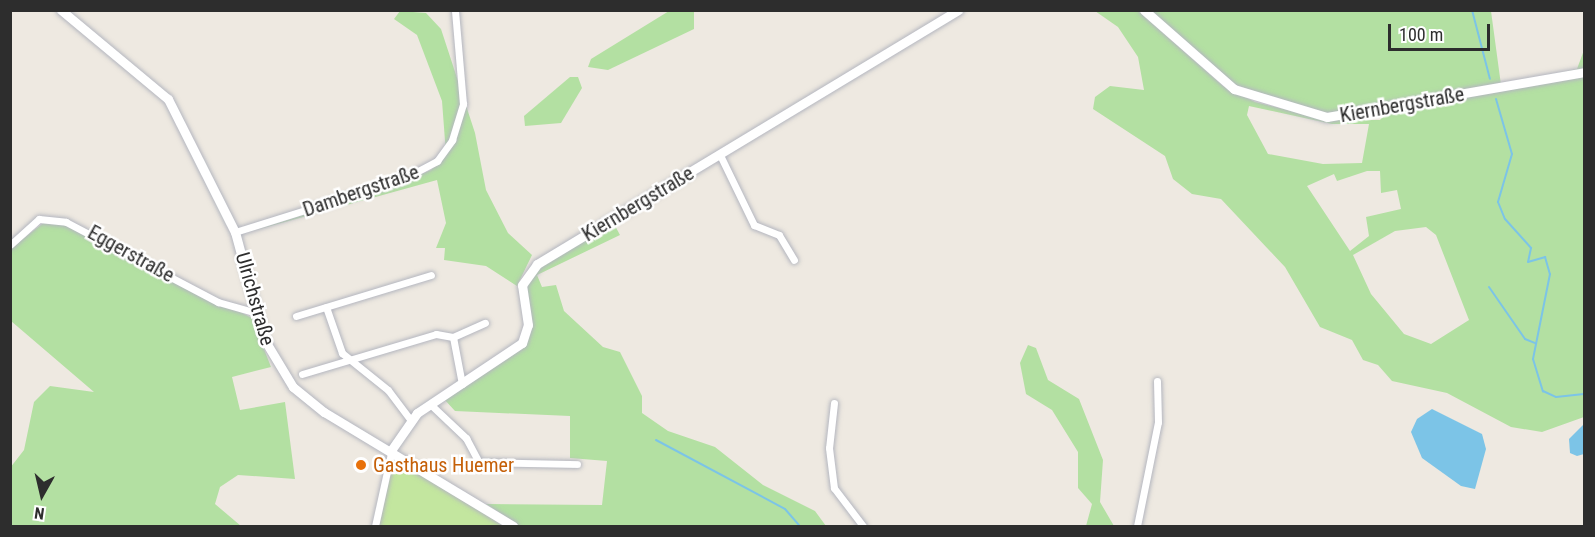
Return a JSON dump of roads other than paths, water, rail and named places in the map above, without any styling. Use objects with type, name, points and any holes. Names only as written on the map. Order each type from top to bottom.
[{"type":"street","name":"Ulrichstraße","points":[[61,10],[168,99],[235,232],[269,351],[294,387],[324,412],[392,449],[513,526]]},
{"type":"street","name":"Dambergstraße","points":[[235,232],[401,180],[436,161],[452,140],[463,104],[456,10]]},
{"type":"street","name":"Kiernbergstraße","points":[[392,449],[410,419],[522,343],[528,326],[522,285],[532,269],[958,10]]},
{"type":"street","name":"Kiernbergstraße","points":[[1144,10],[1234,89],[1328,117],[1584,72]]},
{"type":"street","points":[[720,155],[753,225],[779,235],[794,260]]},
{"type":"street","name":"Eggerstraße","points":[[10,245],[39,219],[66,222],[218,302],[257,313]]},
{"type":"street","points":[[296,316],[431,275]]},
{"type":"street","points":[[327,308],[348,359],[388,390],[410,419]]},
{"type":"street","points":[[302,374],[436,334],[453,337],[485,323]]},
{"type":"street","points":[[453,337],[462,384]]},
{"type":"street","points":[[1137,526],[1158,422],[1157,381]]},
{"type":"street","points":[[834,403],[829,448],[834,488],[862,526]]},
{"type":"street","points":[[430,404],[466,438],[479,462],[577,464]]},
{"type":"street","points":[[375,526],[392,449]]},
{"type":"water","points":[[1432,409],[1482,434],[1486,449],[1475,489],[1461,486],[1422,458],[1411,432],[1417,419]]},
{"type":"water","points":[[1584,424],[1584,454],[1577,456],[1570,453],[1569,439]]},
{"type":"waterway","points":[[1472,10],[1490,79]]},
{"type":"waterway","points":[[1496,99],[1512,154],[1498,202],[1505,219],[1531,248],[1528,262],[1545,257],[1550,274],[1533,359],[1543,391],[1556,397],[1584,394]]},
{"type":"waterway","points":[[1489,287],[1525,339],[1535,343]]},
{"type":"waterway","points":[[656,440],[785,509],[800,526]]},
{"type":"place","name":"Gasthaus Huemer","points":[[361,465]]}]
